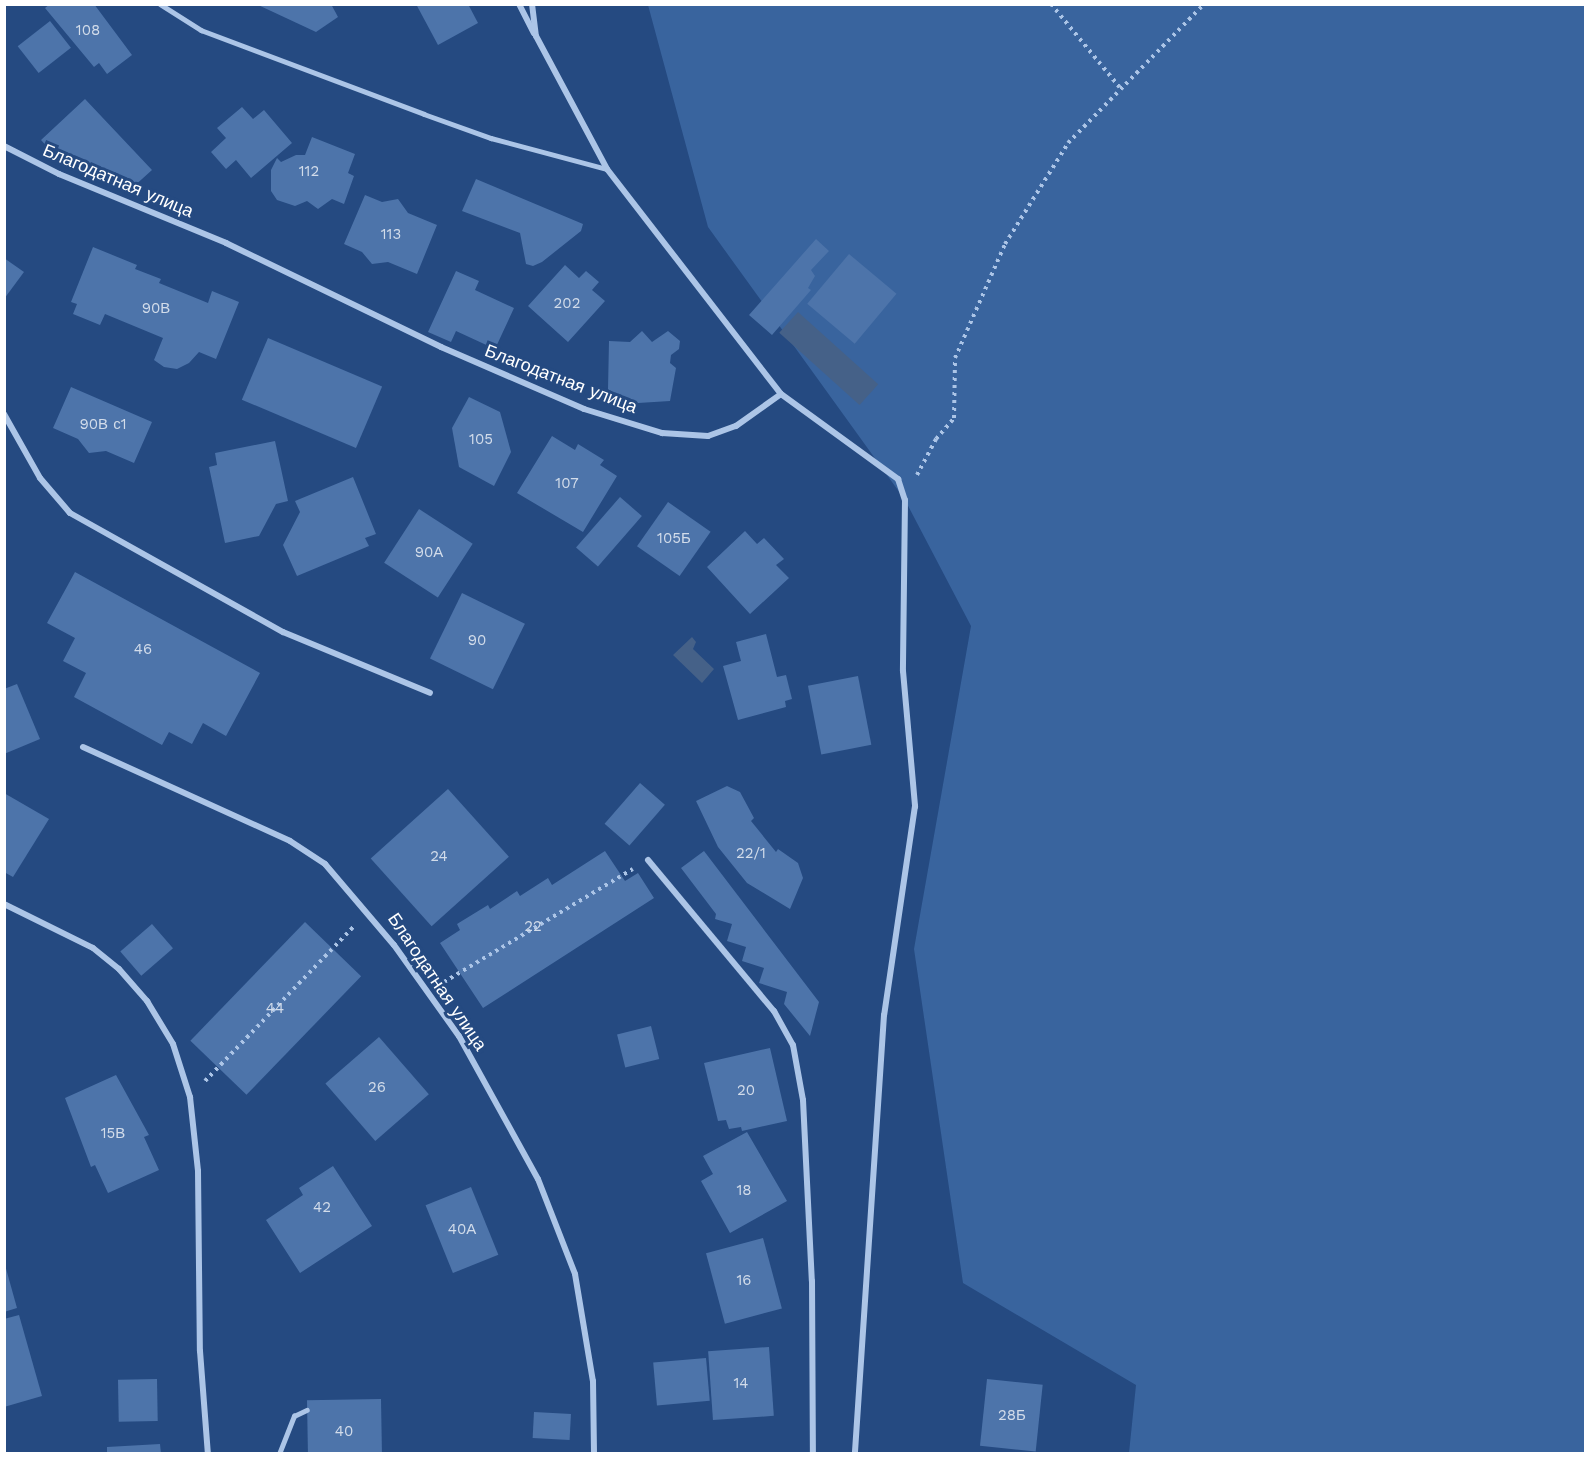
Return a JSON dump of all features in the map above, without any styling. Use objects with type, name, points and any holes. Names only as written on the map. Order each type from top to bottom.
[{"type":"street","points":[[519,4],[607,169],[781,394],[898,479],[905,500],[903,671],[915,806],[884,1015],[855,1454]]},
{"type":"street","points":[[532,4],[536,36]]},
{"type":"street","name":"Благодатная улица","points":[[4,146],[59,174],[226,243],[441,347],[584,409],[662,434],[708,436],[736,426],[781,394]]},
{"type":"street","points":[[4,414],[40,478],[70,513],[283,632],[430,693]]},
{"type":"street","name":"Благодатная улица","points":[[83,747],[290,841],[325,864],[369,910],[428,991],[459,1036],[538,1179],[574,1274],[593,1382],[594,1454]]},
{"type":"street","points":[[648,860],[774,1011],[793,1046],[803,1100],[812,1270],[813,1454]]},
{"type":"street","points":[[4,904],[93,948],[119,969],[147,1001],[173,1044],[190,1097],[198,1171],[200,1351],[208,1454]]},
{"type":"lane","points":[[159,4],[201,30],[424,114],[491,138],[607,169]]},
{"type":"lane","points":[[279,1454],[294,1416],[307,1410]]},
{"type":"path","points":[[1051,4],[1121,88]]},
{"type":"path","points":[[905,500],[936,439],[954,418],[955,358],[1005,244],[1068,142],[1204,4]]},
{"type":"path","points":[[428,991],[648,860]]},
{"type":"path","points":[[190,1097],[369,910]]},
{"type":"shaded area","points":[[648,5],[1585,5],[1585,1453],[1129,1453],[1136,1385],[963,1283],[914,949],[971,626],[905,500],[708,227]]},
{"type":"shaded area","points":[[798,312],[878,384],[860,405],[779,333]]},
{"type":"shaded area","points":[[692,637],[696,642],[693,649],[714,669],[702,683],[673,655]]},
{"type":"building","points":[[50,4],[94,4],[132,55],[107,74],[99,63],[94,67],[45,8]]},
{"type":"building","points":[[256,4],[331,4],[338,17],[316,32]]},
{"type":"building","points":[[416,4],[468,4],[478,23],[438,45]]},
{"type":"building","points":[[50,21],[71,48],[39,73],[18,46]]},
{"type":"building","points":[[85,99],[152,170],[132,188],[72,155],[63,164],[41,140]]},
{"type":"building","points":[[242,107],[253,119],[264,110],[292,143],[251,178],[236,160],[226,169],[211,152],[226,138],[217,128]]},
{"type":"building","points":[[312,137],[355,154],[348,173],[354,176],[344,204],[332,199],[318,209],[307,201],[295,206],[277,200],[271,191],[271,170],[277,158],[281,162],[296,155],[305,155]]},
{"type":"building","points":[[476,179],[583,224],[581,231],[542,262],[533,266],[526,264],[520,233],[462,211]]},
{"type":"building","points":[[365,195],[382,202],[398,199],[408,213],[437,225],[417,274],[388,262],[372,264],[362,252],[344,244]]},
{"type":"building","points":[[816,239],[829,251],[811,270],[815,276],[808,288],[811,290],[772,335],[749,315]]},
{"type":"building","points":[[93,247],[137,265],[135,269],[161,279],[159,283],[208,303],[212,291],[239,302],[216,359],[199,352],[189,363],[177,369],[164,367],[154,360],[163,338],[105,314],[100,325],[73,314],[77,304],[71,302]]},
{"type":"building","points":[[849,254],[896,294],[855,344],[807,304]]},
{"type":"building","points":[[4,258],[24,272],[4,299]]},
{"type":"building","points":[[565,265],[579,278],[586,271],[599,282],[592,290],[605,301],[568,342],[528,306]]},
{"type":"building","points":[[456,271],[479,281],[475,290],[514,308],[495,349],[456,331],[451,342],[428,332]]},
{"type":"building","points":[[642,331],[652,342],[668,331],[680,341],[679,349],[671,355],[670,363],[676,368],[670,401],[622,404],[608,389],[609,341],[630,342]]},
{"type":"building","points":[[268,338],[382,386],[356,448],[242,400]]},
{"type":"building","points":[[71,387],[152,422],[134,463],[106,451],[89,453],[78,439],[53,428]]},
{"type":"building","points":[[469,397],[500,412],[511,452],[494,486],[459,467],[452,428]]},
{"type":"building","points":[[552,436],[575,450],[578,444],[604,460],[600,465],[617,476],[583,532],[517,493]]},
{"type":"building","points":[[275,441],[288,501],[276,504],[259,536],[225,543],[209,467],[217,465],[215,453]]},
{"type":"building","points":[[353,477],[376,534],[365,538],[369,546],[297,576],[283,545],[300,512],[295,501]]},
{"type":"building","points":[[620,497],[642,516],[598,567],[576,548]]},
{"type":"building","points":[[668,502],[711,532],[680,576],[637,546]]},
{"type":"building","points":[[419,509],[473,544],[438,598],[384,563]]},
{"type":"building","points":[[745,531],[757,544],[764,538],[784,559],[776,565],[789,578],[750,614],[707,567]]},
{"type":"building","points":[[75,572],[260,673],[226,736],[203,723],[192,744],[169,732],[162,745],[74,697],[86,673],[63,661],[75,638],[47,623]]},
{"type":"building","points":[[462,593],[525,624],[493,689],[430,659]]},
{"type":"building","points":[[766,634],[777,677],[786,675],[792,699],[785,701],[786,707],[738,720],[723,666],[741,661],[736,642]]},
{"type":"building","points":[[858,676],[871,745],[821,754],[808,686]]},
{"type":"building","points":[[17,684],[40,739],[4,754],[4,689]]},
{"type":"building","points":[[640,783],[665,805],[629,845],[605,824]]},
{"type":"building","points":[[727,786],[740,792],[754,818],[751,821],[776,852],[778,849],[798,863],[803,878],[790,909],[747,883],[718,847],[696,801]]},
{"type":"building","points":[[448,789],[509,857],[432,926],[371,859]]},
{"type":"building","points":[[4,793],[49,819],[13,877],[4,872]]},
{"type":"building","points":[[605,851],[625,881],[638,873],[654,898],[483,1008],[440,943],[460,930],[457,924],[488,905],[490,909],[517,891],[520,896],[548,878],[552,885]]},
{"type":"building","points":[[704,851],[819,1002],[810,1036],[784,1004],[787,992],[759,983],[764,968],[742,961],[746,947],[727,941],[732,924],[715,919],[716,914],[681,868]]},
{"type":"building","points":[[305,922],[361,976],[246,1095],[190,1041]]},
{"type":"building","points":[[152,924],[173,948],[141,976],[120,952]]},
{"type":"building","points":[[651,1026],[659,1059],[625,1067],[617,1034]]},
{"type":"building","points":[[379,1037],[429,1094],[375,1141],[325,1084]]},
{"type":"building","points":[[770,1048],[787,1121],[742,1131],[741,1127],[729,1129],[726,1120],[718,1121],[704,1063]]},
{"type":"building","points":[[116,1075],[149,1135],[144,1137],[159,1170],[108,1193],[95,1165],[91,1167],[65,1098]]},
{"type":"building","points":[[747,1132],[787,1201],[730,1233],[701,1181],[713,1174],[703,1156]]},
{"type":"building","points":[[333,1166],[372,1226],[300,1273],[266,1220],[303,1195],[299,1188]]},
{"type":"building","points":[[471,1187],[498,1255],[453,1273],[426,1205]]},
{"type":"building","points":[[763,1238],[782,1309],[725,1324],[706,1253]]},
{"type":"building","points":[[4,1266],[17,1308],[4,1312]]},
{"type":"building","points":[[19,1315],[42,1396],[4,1407],[4,1319]]},
{"type":"building","points":[[769,1347],[774,1416],[713,1420],[708,1351]]},
{"type":"building","points":[[706,1358],[710,1401],[657,1405],[653,1363]]},
{"type":"building","points":[[157,1379],[158,1421],[119,1422],[118,1380]]},
{"type":"building","points":[[987,1379],[1043,1385],[1036,1451],[980,1446]]},
{"type":"building","points":[[381,1399],[382,1454],[308,1454],[307,1400]]},
{"type":"building","points":[[534,1412],[571,1414],[570,1440],[533,1438]]},
{"type":"building","points":[[160,1444],[161,1454],[107,1454],[107,1447]]}]
